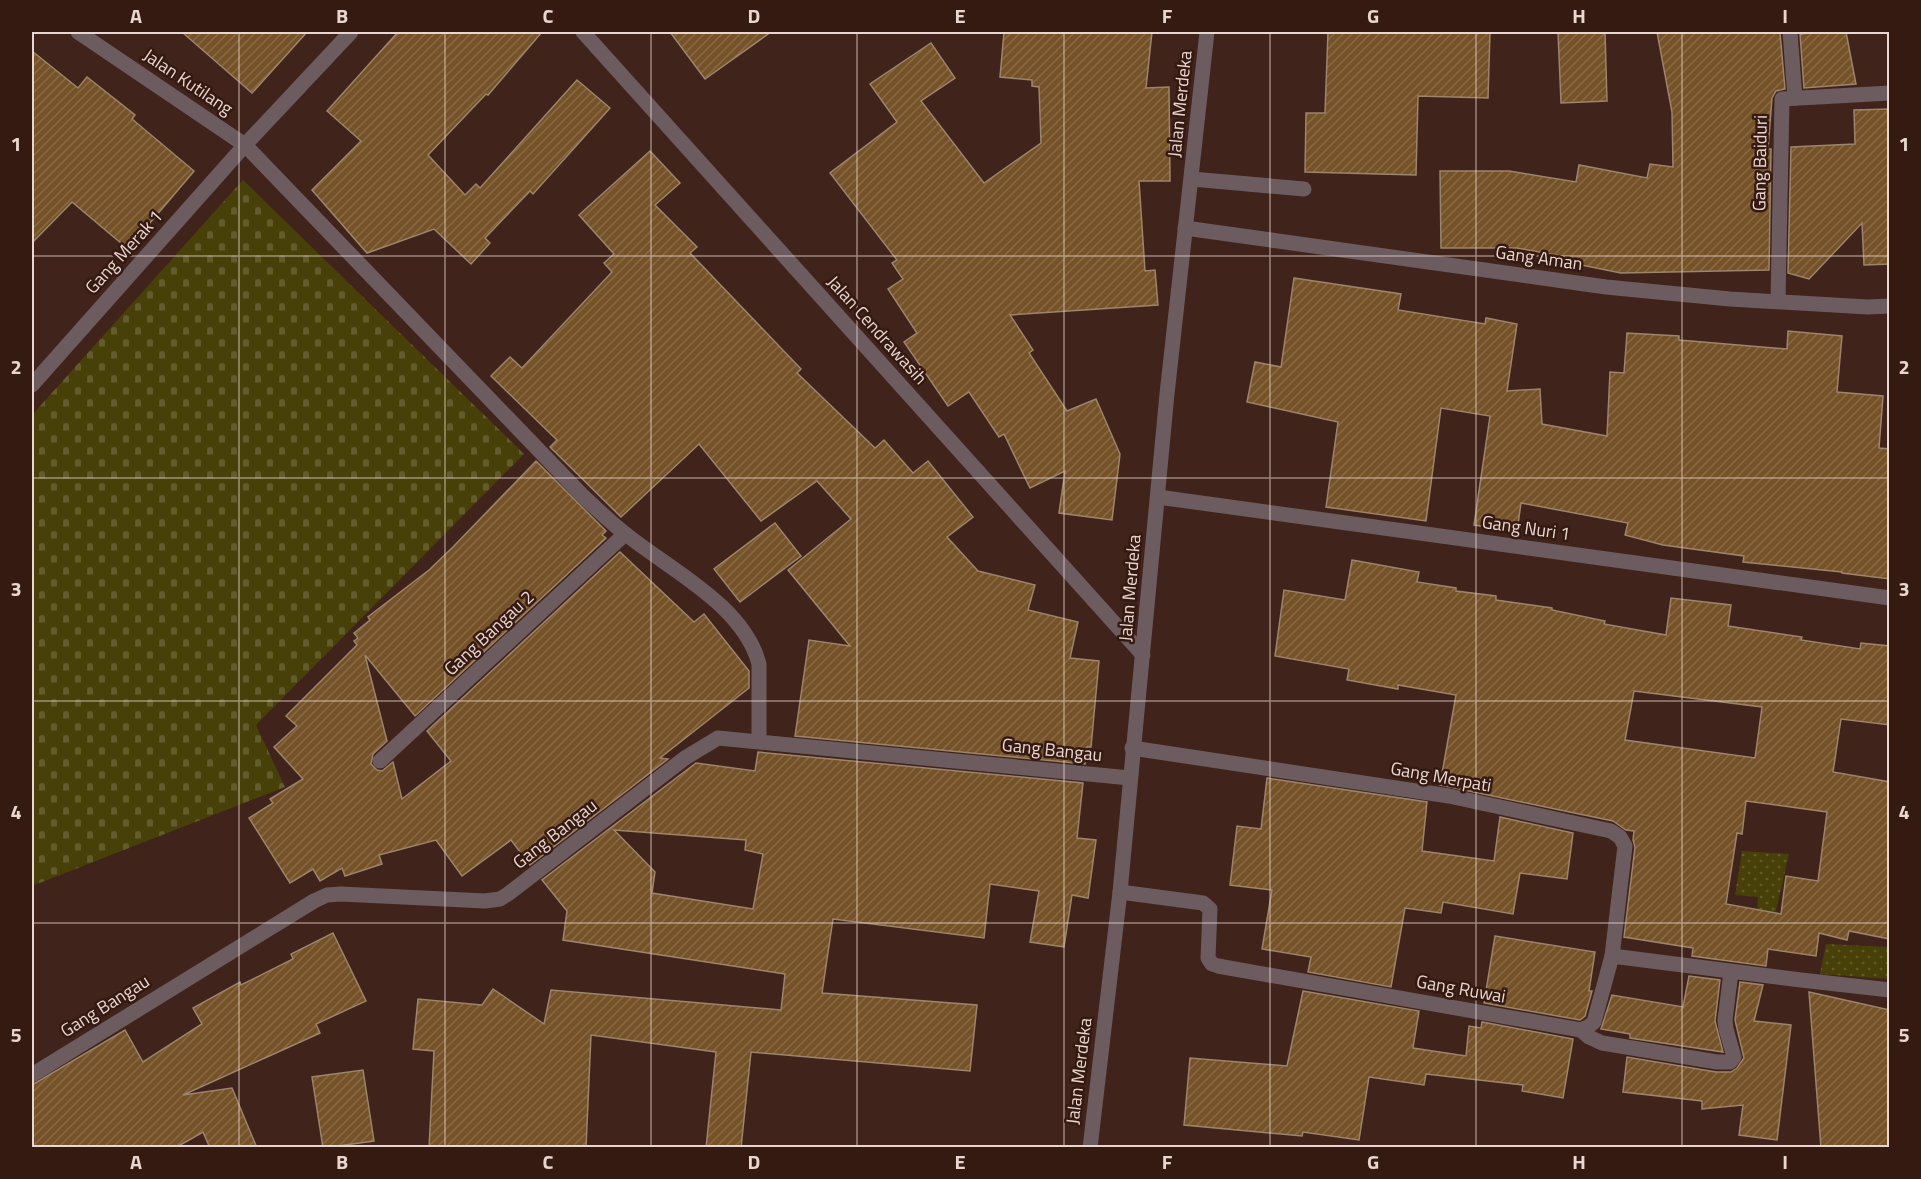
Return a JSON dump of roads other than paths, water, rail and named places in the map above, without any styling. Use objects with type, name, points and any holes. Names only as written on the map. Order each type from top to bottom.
[{"type":"street","name":"Jalan Kutilang","points":[[78,32],[245,145],[582,495],[625,534],[735,618],[746,632],[759,664],[759,740]]},
{"type":"street","name":"Gang Merak 1","points":[[32,385],[245,145],[351,32]]},
{"type":"street","name":"Jalan Cendrawasih","points":[[583,32],[1143,655]]},
{"type":"street","name":"Jalan Merdeka","points":[[1090,1148],[1120,892],[1132,748],[1207,32]]},
{"type":"street","points":[[1790,32],[1796,98],[1890,93]]},
{"type":"street","name":"Gang Baiduri","points":[[1778,301],[1782,99],[1796,98]]},
{"type":"street","points":[[1192,179],[1304,189]]},
{"type":"street","name":"Gang Aman","points":[[1185,228],[1606,287],[1778,301],[1868,307],[1890,306]]},
{"type":"street","name":"Gang Nuri 1","points":[[1158,497],[1890,598]]},
{"type":"street","name":"Gang Bangau 2","points":[[380,761],[625,534]]},
{"type":"street","name":"Gang Bangau","points":[[32,1075],[314,900],[327,895],[485,901],[500,899],[700,747],[718,738],[759,740],[1130,778]]},
{"type":"street","name":"Gang Merpati","points":[[1132,748],[1449,796],[1611,831],[1620,837],[1625,846],[1612,956]]},
{"type":"street","name":"Gang Ruwai","points":[[1120,892],[1203,903],[1210,909],[1208,958],[1218,966],[1581,1030]]},
{"type":"street","points":[[1731,972],[1725,1020],[1734,1057],[1730,1062],[1717,1062],[1602,1043],[1581,1030],[1594,1022],[1612,956],[1801,981],[1890,990]]}]
